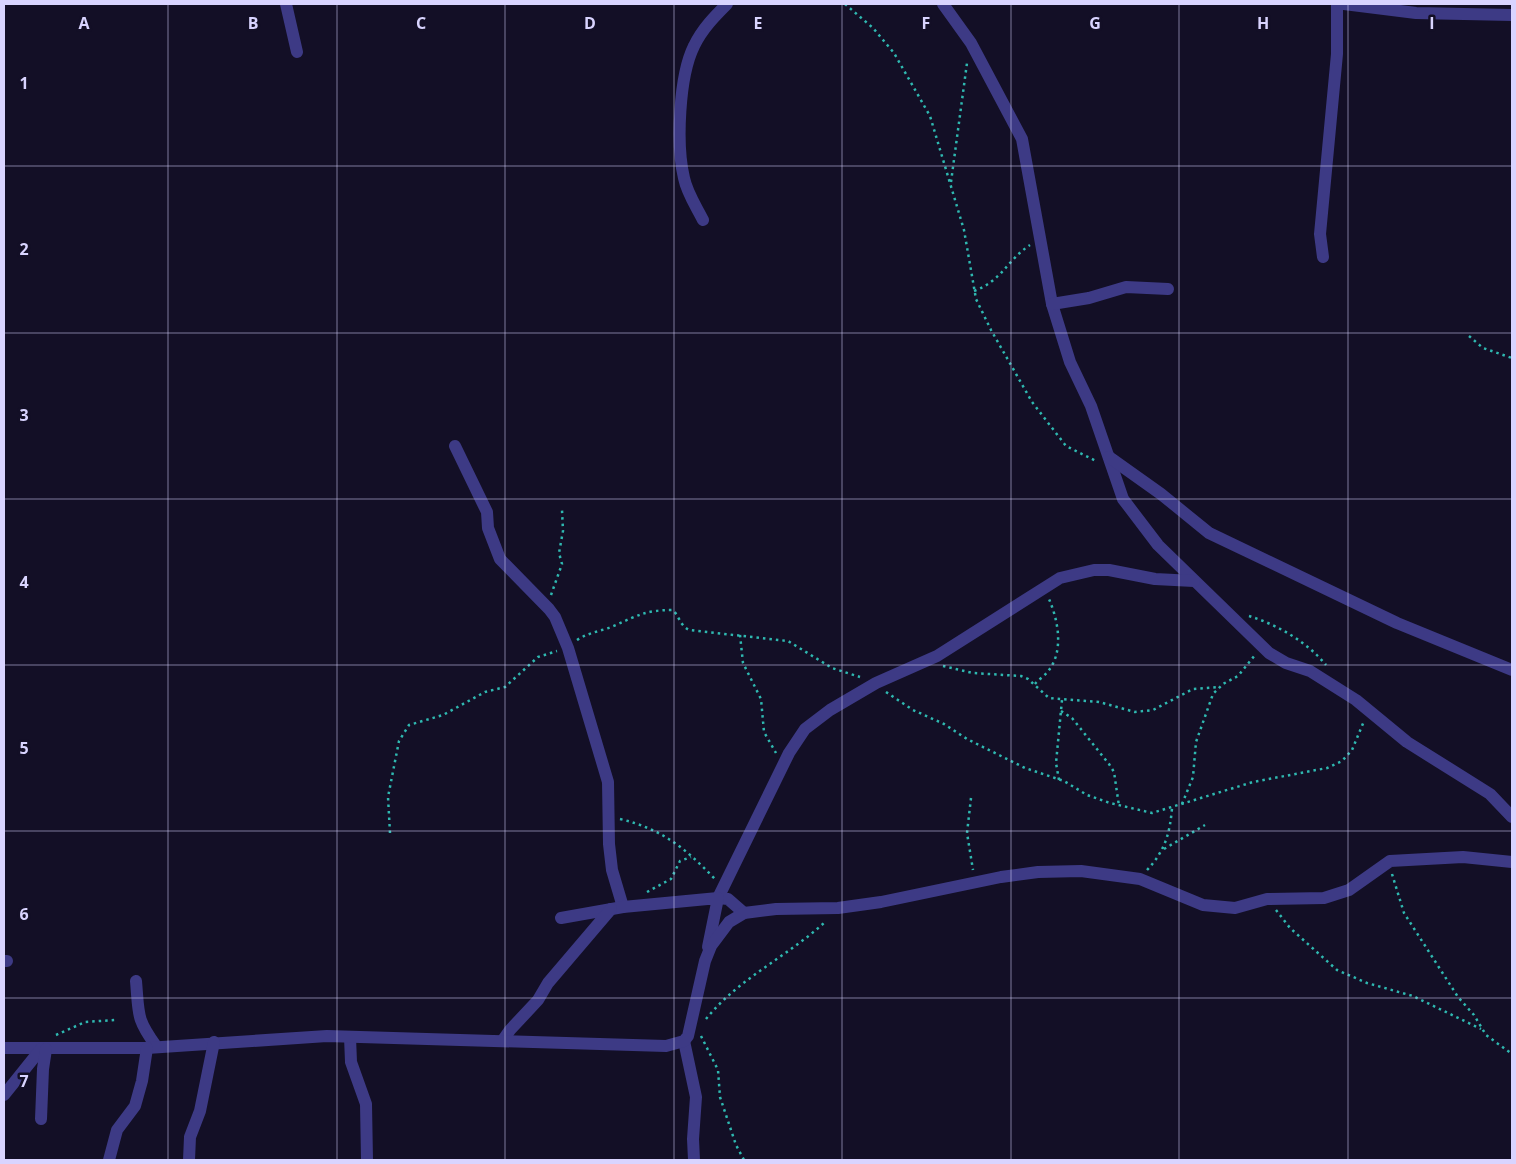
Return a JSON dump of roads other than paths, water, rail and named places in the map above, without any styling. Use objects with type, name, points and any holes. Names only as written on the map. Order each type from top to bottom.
[{"type":"street","points":[[286,4],[297,52]]},
{"type":"street","points":[[703,220],[690,197],[684,178],[680,126],[681,103],[686,70],[694,46],[711,20],[727,4]]},
{"type":"street","points":[[943,4],[971,43],[1022,139],[1052,304],[1070,362],[1091,406],[1123,499],[1158,545],[1262,646],[1286,664],[1310,671],[1369,710],[1407,742],[1490,794],[1512,817]]},
{"type":"street","points":[[1323,257],[1320,234],[1337,64],[1337,4]]},
{"type":"street","points":[[1344,4],[1416,13],[1435,9],[1512,15]]},
{"type":"street","points":[[1052,304],[1089,298],[1126,287],[1168,289]]},
{"type":"street","points":[[455,446],[487,512],[488,528],[500,559],[555,617],[568,649],[608,782],[608,844],[617,908]]},
{"type":"street","points":[[1111,463],[1161,494],[1209,533],[1397,623],[1512,670]]},
{"type":"street","points":[[4,1048],[151,1047],[214,1042],[350,1037],[503,1040],[650,1047],[666,1046],[684,1041],[694,1026],[705,962],[721,893],[785,761],[805,729],[830,710],[876,683],[937,656],[1060,578],[1094,570],[1109,570],[1155,579],[1194,581]]},
{"type":"street","points":[[705,962],[711,946],[722,930],[744,913],[776,909],[838,908],[881,902],[977,881],[1038,872],[1081,871],[1140,879],[1203,905],[1235,908],[1267,899],[1324,898],[1349,890],[1390,861],[1463,857],[1512,862]]},
{"type":"street","points":[[561,918],[721,893],[744,913]]},
{"type":"street","points":[[503,1040],[538,1000],[548,983],[617,908]]},
{"type":"street","points":[[109,1160],[117,1130],[135,1106],[151,1047],[139,1018],[136,981]]},
{"type":"street","points":[[350,1037],[351,1062],[366,1104],[367,1160]]},
{"type":"street","points":[[684,1041],[696,1097],[693,1139],[694,1160]]},
{"type":"street","points":[[189,1160],[190,1137],[200,1111],[214,1042]]},
{"type":"street","points":[[4,1095],[41,1049]]},
{"type":"street","points":[[41,1049],[43,1069],[41,1119]]}]
